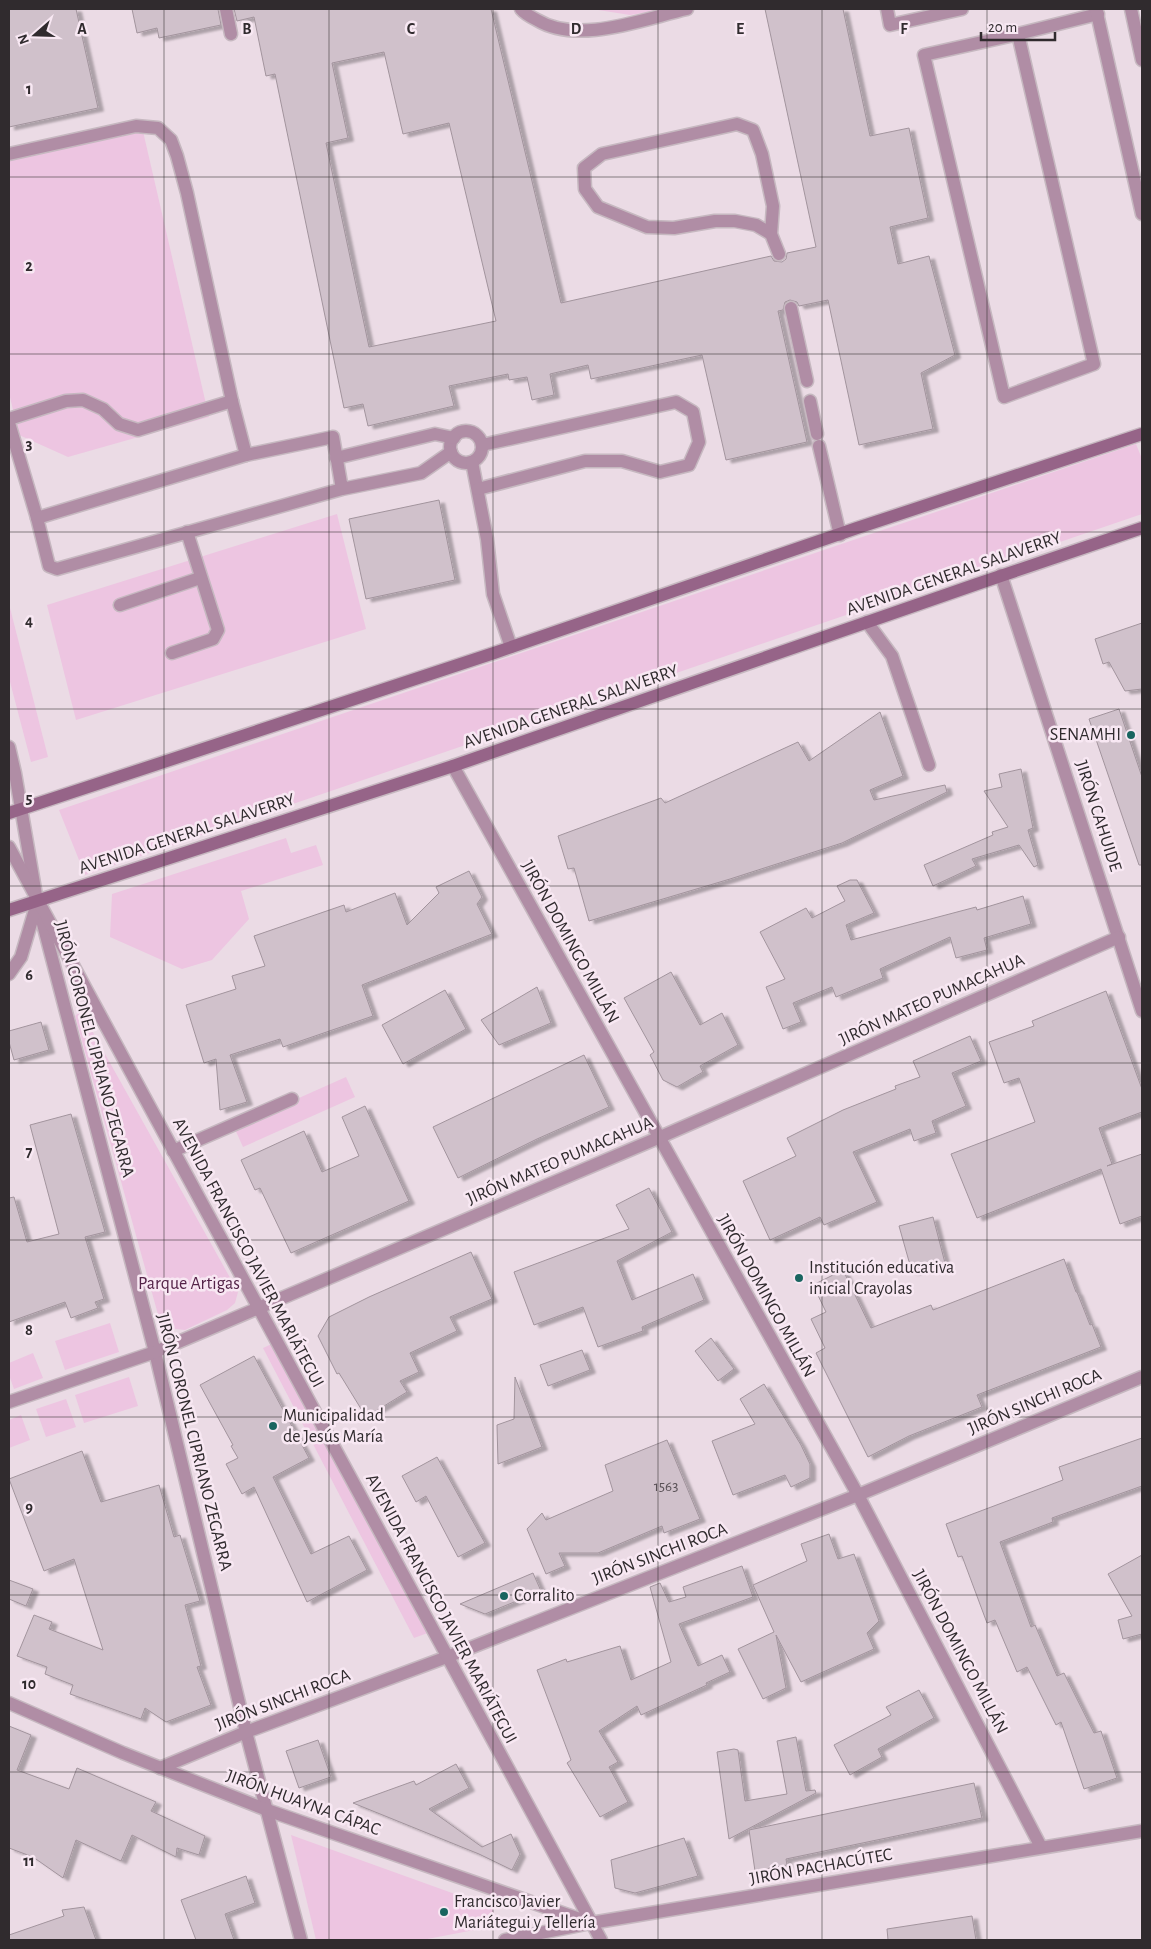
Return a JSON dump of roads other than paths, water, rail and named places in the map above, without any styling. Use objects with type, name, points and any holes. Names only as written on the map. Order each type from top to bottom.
[{"type":"main road","points":[[15,811],[510,647],[1142,434]]},
{"type":"main road","name":"AVENIDA GENERAL SALAVERRY","points":[[9,910],[453,766],[1001,575],[1142,528]]},
{"type":"street","points":[[226,9],[231,34]]},
{"type":"street","points":[[521,9],[547,26],[580,32],[617,26],[687,9]]},
{"type":"street","points":[[887,9],[890,25],[962,9]]},
{"type":"street","points":[[1131,9],[1141,46],[1142,60]]},
{"type":"street","points":[[1018,34],[1094,364],[1004,397],[924,55],[1018,34],[1097,11],[1142,214]]},
{"type":"street","points":[[771,234],[756,225],[735,221],[715,221],[674,228],[647,227],[598,207],[585,189],[584,168],[602,154],[737,124],[753,130],[762,154],[773,206],[771,234],[780,254]]},
{"type":"street","points":[[9,154],[136,126],[158,128],[171,140],[187,193],[232,400],[246,455]]},
{"type":"street","points":[[791,308],[807,381]]},
{"type":"street","points":[[232,400],[138,430],[119,424],[103,409],[83,400],[66,401],[9,421],[49,566],[57,569],[342,489],[421,473],[451,452]]},
{"type":"street","points":[[478,489],[585,461],[622,461],[660,472],[689,466],[699,442],[693,412],[676,402],[482,445]]},
{"type":"street","points":[[810,402],[840,535]]},
{"type":"street","points":[[462,432],[472,432],[477,435],[482,445],[480,456],[472,462],[466,463],[457,460],[451,452],[451,442],[462,432]]},
{"type":"street","points":[[336,458],[435,434],[454,438]]},
{"type":"street","points":[[37,518],[246,455],[333,437],[342,489]]},
{"type":"street","points":[[472,462],[487,539],[493,594],[510,647]]},
{"type":"street","points":[[172,653],[212,638],[218,630],[187,532]]},
{"type":"street","name":"JIRÓN CAHUIDE","points":[[1001,575],[1142,1011]]},
{"type":"street","points":[[120,605],[200,578]]},
{"type":"street","points":[[867,622],[892,656],[929,766]]},
{"type":"street","name":"JIRÓN CORONEL CIPRIANO ZEGARRA","points":[[9,747],[15,811],[37,901],[155,1352],[246,1732],[301,1940]]},
{"type":"street","name":"JIRÓN DOMINGO MILLÁN","points":[[453,766],[858,1496],[1041,1846]]},
{"type":"street","name":"AVENIDA FRANCISCO JAVIER MARIÁTEGUI","points":[[9,847],[601,1940]]},
{"type":"street","points":[[9,974],[22,957],[37,901]]},
{"type":"street","name":"JIRÓN MATEO PUMACAHUA","points":[[9,1402],[155,1352],[658,1138],[1119,937]]},
{"type":"street","points":[[173,1151],[292,1099]]},
{"type":"street","name":"JIRÓN SINCHI ROCA","points":[[160,1768],[246,1732],[447,1657],[858,1496],[1142,1377]]},
{"type":"street","name":"JIRÓN HUAYNA CÁPAC","points":[[9,1703],[160,1768],[267,1810],[591,1923]]},
{"type":"street","name":"JIRÓN PACHACÚTEC","points":[[505,1940],[591,1923],[1041,1846],[1142,1831]]},
{"type":"place","name":"SENAMHI","points":[[1131,735]]},
{"type":"place","name":"Institución educativa inicial Crayolas","points":[[799,1278]]},
{"type":"place","name":"Municipalidad de Jesús María","points":[[273,1426]]},
{"type":"place","name":"Corralito","points":[[504,1596]]},
{"type":"place","name":"Francisco Javier Mariátegui y Tellería","points":[[444,1912]]},
{"type":"park label","name":"Parque Artigas","points":[[189,1284]]}]
